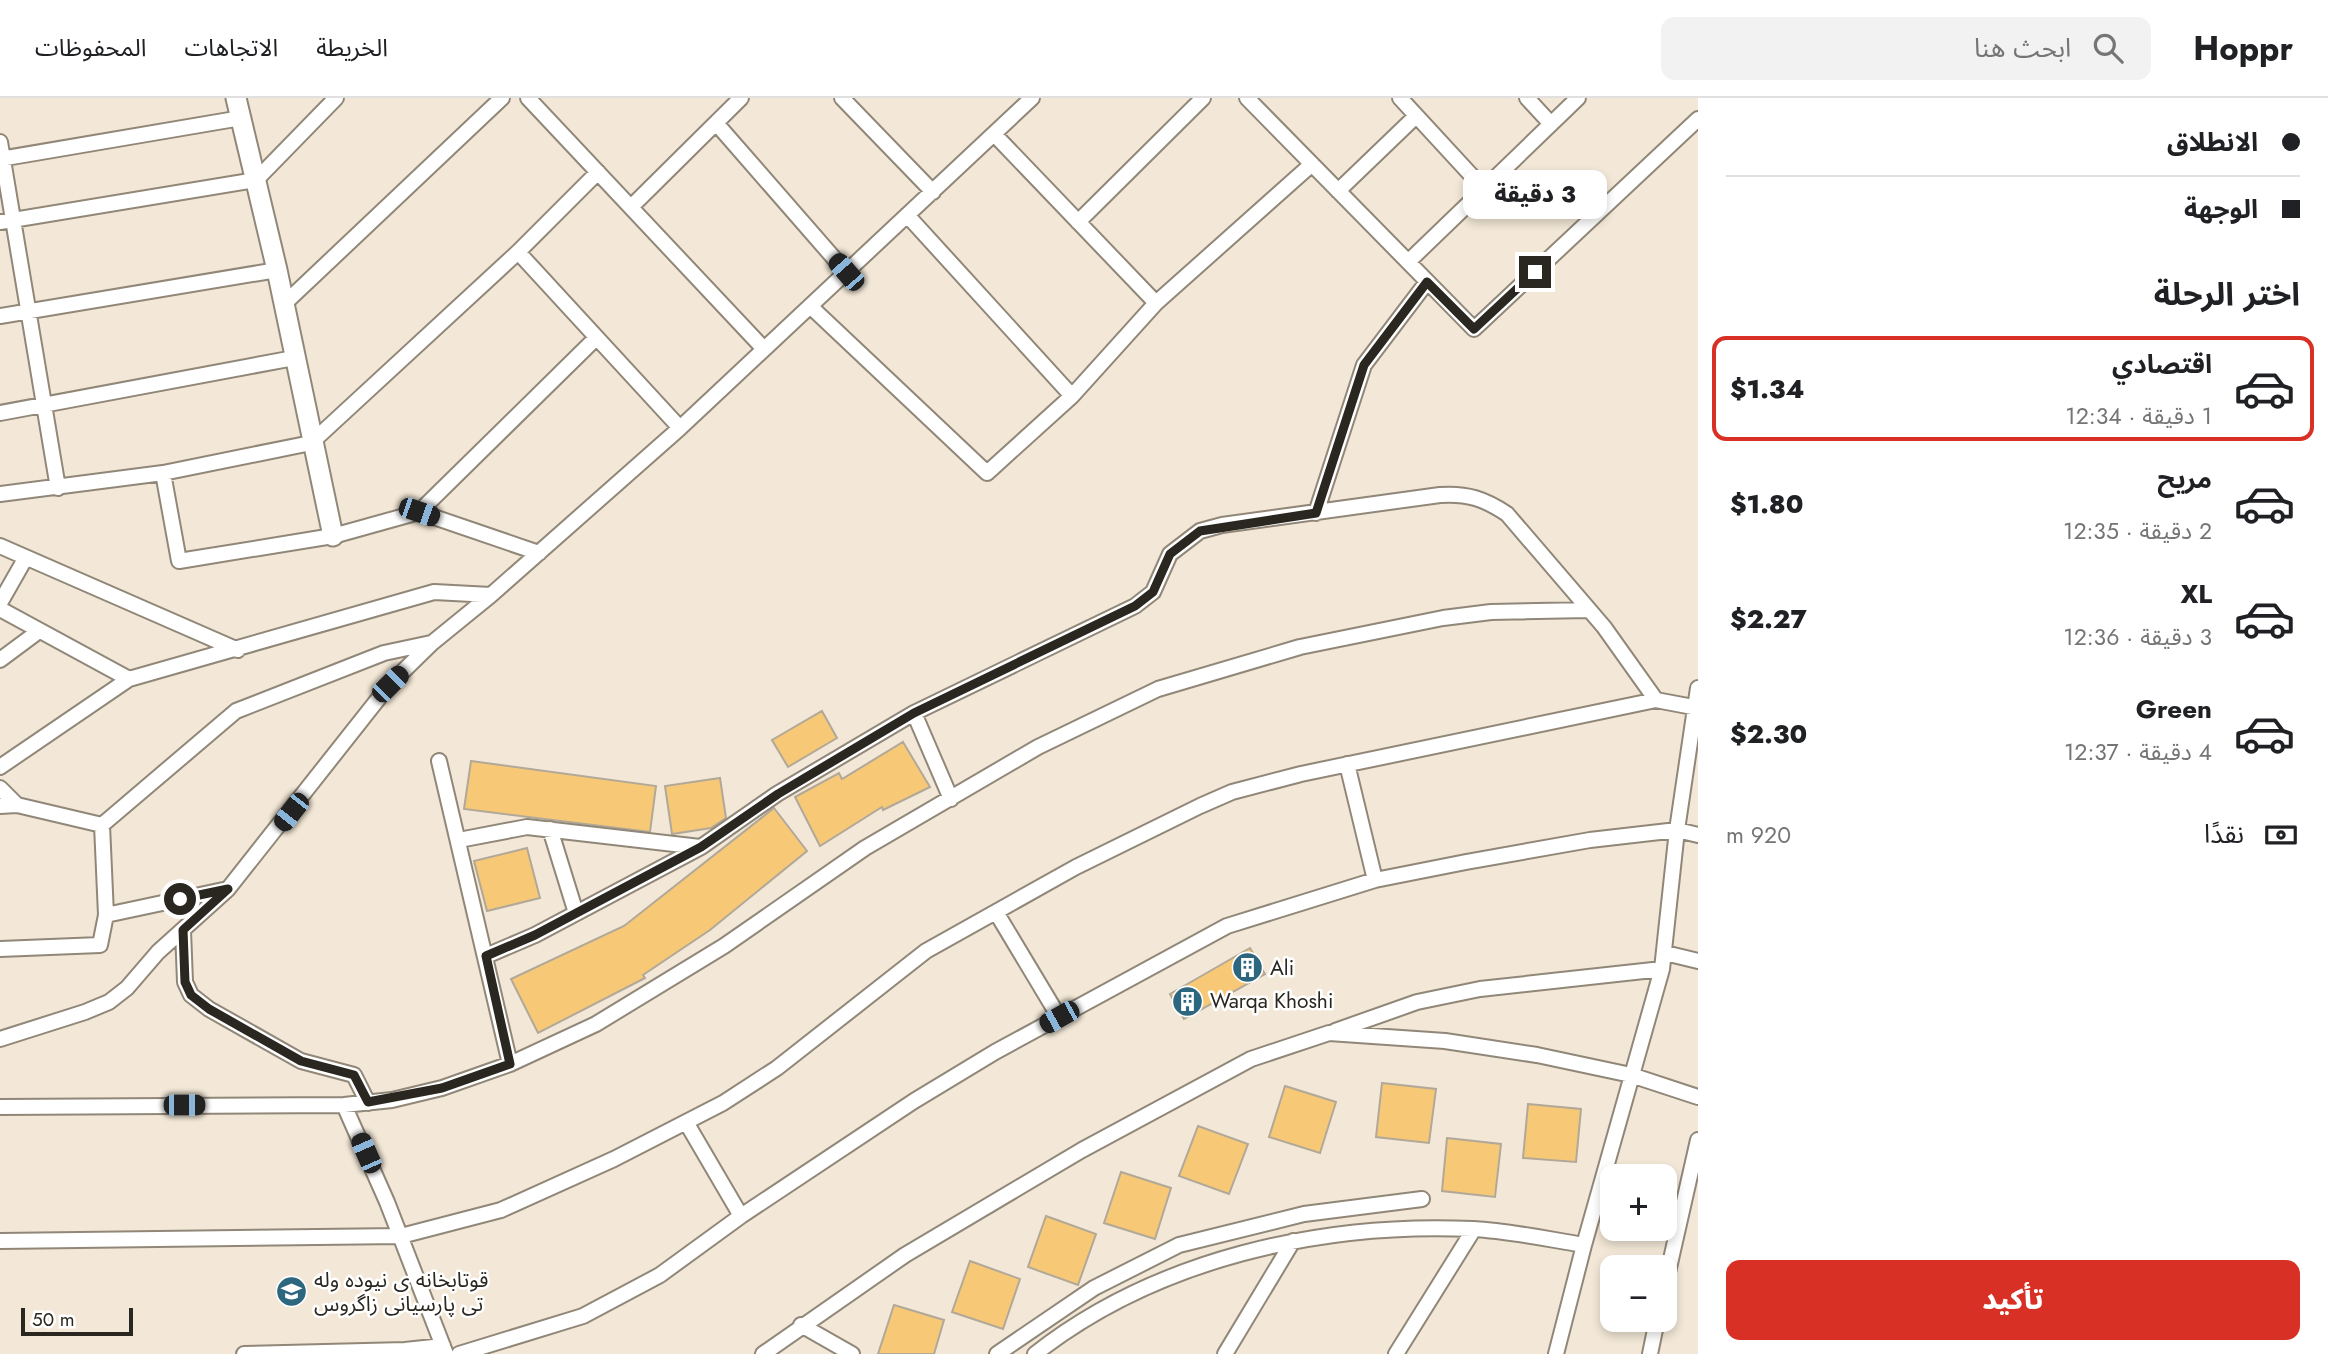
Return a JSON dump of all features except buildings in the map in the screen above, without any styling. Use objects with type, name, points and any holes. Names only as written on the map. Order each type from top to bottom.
[{"type":"street","points":[[236,98],[277,270],[311,443],[333,536]]},
{"type":"street","points":[[6,221],[256,180],[336,98]]},
{"type":"street","points":[[283,305],[502,98]]},
{"type":"street","points":[[528,98],[764,349]]},
{"type":"street","points":[[842,98],[933,192]]},
{"type":"street","points":[[1078,222],[1203,98]]},
{"type":"street","points":[[1247,98],[1474,329],[1698,119]]},
{"type":"street","points":[[1400,98],[1483,188]]},
{"type":"street","points":[[1527,98],[1551,124]]},
{"type":"street","points":[[1408,262],[1578,98]]},
{"type":"street","points":[[631,207],[738,99]]},
{"type":"street","points":[[0,1039],[109,1002],[127,988],[183,930],[228,889],[390,684],[432,643],[539,554],[680,428],[994,134],[1022,101]]},
{"type":"street","points":[[1338,191],[1416,116]]},
{"type":"street","points":[[1,159],[241,118]]},
{"type":"street","points":[[716,122],[846,272]]},
{"type":"street","points":[[994,134],[1156,303]]},
{"type":"street","points":[[0,142],[6,221],[28,310],[58,488]]},
{"type":"street","points":[[810,306],[987,473],[1072,396],[1156,303],[1312,164]]},
{"type":"street","points":[[0,494],[163,473],[311,443],[518,252],[598,172]]},
{"type":"street","points":[[907,215],[1072,396]]},
{"type":"street","points":[[518,252],[595,339],[680,428]]},
{"type":"street","points":[[0,316],[277,270]]},
{"type":"street","points":[[1316,513],[1364,365],[1427,282]]},
{"type":"street","points":[[163,473],[179,561],[333,536],[419,512],[595,339]]},
{"type":"street","points":[[0,413],[294,358]]},
{"type":"street","points":[[486,956],[576,913],[701,847],[778,794],[914,713],[1135,606],[1153,592],[1170,554],[1200,531],[1440,495],[1472,495],[1507,514],[1589,610],[1656,700]]},
{"type":"street","points":[[419,512],[539,554]]},
{"type":"street","points":[[0,546],[238,650]]},
{"type":"street","points":[[0,603],[25,559]]},
{"type":"street","points":[[0,767],[129,679],[434,592],[491,595]]},
{"type":"street","points":[[0,609],[129,679]]},
{"type":"street","points":[[0,1107],[344,1105],[442,1088],[510,1064],[596,1024],[666,984],[865,848],[1038,747],[1158,689],[1300,647],[1443,618],[1492,612],[1589,610]]},
{"type":"street","points":[[0,660],[38,631]]},
{"type":"street","points":[[102,825],[236,711],[384,653],[432,643]]},
{"type":"street","points":[[1556,1354],[1662,969],[1677,830],[1698,688]]},
{"type":"street","points":[[0,1241],[401,1236],[501,1210],[614,1159],[723,1102],[777,1068],[926,951],[1088,860],[1232,792],[1347,764],[1656,700],[1696,708]]},
{"type":"street","points":[[914,713],[951,799]]},
{"type":"street","points":[[439,761],[510,1064]]},
{"type":"street","points":[[1347,764],[1375,880]]},
{"type":"street","points":[[0,788],[17,805]]},
{"type":"street","points":[[0,806],[17,805],[102,825]]},
{"type":"street","points":[[0,949],[100,945],[106,915],[102,825]]},
{"type":"street","points":[[459,840],[527,827],[701,847]]},
{"type":"street","points":[[550,829],[576,913]]},
{"type":"street","points":[[459,1354],[583,1316],[660,1275],[741,1216],[914,1101],[1059,1017],[1227,926],[1375,880],[1590,840],[1677,830],[1698,835]]},
{"type":"street","points":[[106,915],[228,889]]},
{"type":"street","points":[[996,912],[1059,1017]]},
{"type":"street","points":[[183,930],[185,982],[191,995],[209,1009],[301,1061],[354,1075],[368,1102]]},
{"type":"street","points":[[1665,953],[1698,961]]},
{"type":"street","points":[[763,1354],[905,1255],[1082,1150],[1251,1059],[1417,1002],[1480,989],[1662,969]]},
{"type":"street","points":[[1328,1033],[1445,1041],[1537,1055],[1631,1074],[1698,1097]]},
{"type":"street","points":[[244,1354],[445,1350],[401,1236],[344,1105]]},
{"type":"street","points":[[686,1122],[741,1216]]},
{"type":"street","points":[[1672,1255],[1698,1140]]},
{"type":"street","points":[[997,1354],[1094,1288],[1179,1245],[1304,1214],[1422,1199]]},
{"type":"street","points":[[1035,1354],[1090,1317],[1160,1283],[1197,1268],[1293,1241],[1386,1229],[1474,1229],[1584,1245]]},
{"type":"street","points":[[1396,1354],[1474,1229]]},
{"type":"street","points":[[1225,1354],[1293,1241]]},
{"type":"street","points":[[801,1325],[852,1354]]},
{"type":"street","points":[[1650,1354],[1655,1332]]},
{"type":"place","name":"Ali","points":[[1247,968]]},
{"type":"place","name":"Warqa Khoshi","points":[[1187,1001]]},
{"type":"place","name":"قوتابخانه ی نیوده وله تی پارسیانی زاگروس","points":[[291,1292]]},
{"type":"route","points":[[180,899],[228,889],[183,930],[185,982],[191,995],[209,1009],[301,1061],[354,1075],[368,1102],[392,1100],[442,1088],[510,1064],[486,956],[535,935],[701,847],[778,794],[914,713],[1135,606],[1153,592],[1170,554],[1200,531],[1222,525],[1316,513],[1364,365],[1427,282],[1474,329],[1535,272]]}]
